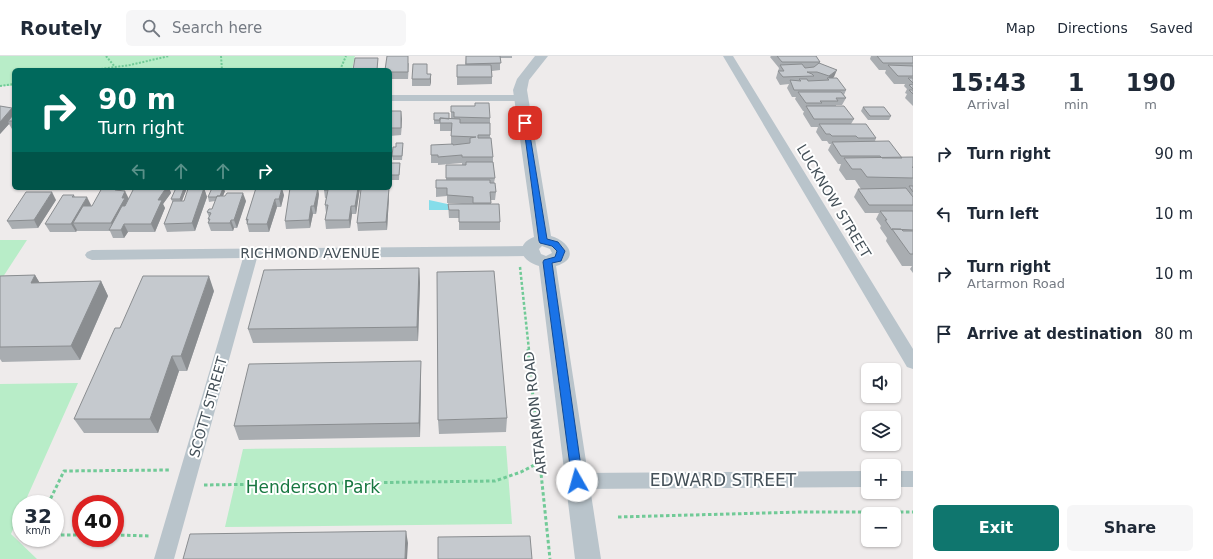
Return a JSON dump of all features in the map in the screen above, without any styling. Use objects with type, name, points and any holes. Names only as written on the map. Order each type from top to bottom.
[{"type":"street","points":[[542,56],[523,80],[521,84],[521,98],[543,241]]},
{"type":"street","name":"LUCKNOW STREET","points":[[728,56],[913,363]]},
{"type":"street","points":[[392,98],[521,98]]},
{"type":"street","points":[[538,257],[558,259],[561,251],[555,244],[543,241],[533,244],[530,247],[538,257],[577,481],[588,559]]},
{"type":"street","name":"RICHMOND AVENUE","points":[[92,255],[251,254],[538,257]]},
{"type":"street","name":"SCOTT STREET","points":[[164,559],[251,254]]},
{"type":"street","name":"EDWARD STREET","points":[[577,481],[861,479]]},
{"type":"street","points":[[901,479],[913,479]]},
{"type":"path","points":[[106,56],[115,67]]},
{"type":"path","points":[[108,68],[169,56]]},
{"type":"path","points":[[221,56],[222,68]]},
{"type":"path","points":[[341,68],[346,56]]},
{"type":"path","points":[[0,86],[12,84]]},
{"type":"path","name":"ARTARMON ROAD","points":[[520,267],[550,559]]},
{"type":"path","points":[[184,486],[495,481],[521,472],[540,462]]},
{"type":"path","points":[[52,495],[64,471],[190,470]]},
{"type":"path","points":[[618,517],[794,512],[913,512]]},
{"type":"path","points":[[124,535],[171,536]]},
{"type":"green space","points":[[0,56],[355,56],[352,68],[12,68],[12,86],[0,86]]},
{"type":"green space","points":[[0,240],[27,240],[1,280],[0,280]]},
{"type":"green space","points":[[78,383],[28,495],[12,495],[12,547],[25,547],[37,559],[0,559],[0,384]]},
{"type":"green space","name":"Henderson Park","points":[[506,446],[512,524],[225,527],[243,449]]},
{"type":"water","points":[[429,200],[452,205],[452,210],[429,210]]},
{"type":"building","points":[[387,56],[408,56],[408,72],[392,72],[392,68],[385,68]]},
{"type":"building","points":[[466,56],[500,56],[501,63],[466,64]]},
{"type":"building","points":[[777,56],[816,56],[820,62],[782,62]]},
{"type":"building","points":[[877,56],[913,56],[913,63],[883,63]]},
{"type":"building","points":[[355,58],[378,58],[377,68],[353,68]]},
{"type":"building","points":[[819,63],[837,70],[829,76],[817,72],[807,72],[814,76],[783,77],[778,71],[784,71],[780,65],[802,64],[805,68],[814,67]]},
{"type":"building","points":[[413,64],[427,64],[427,74],[431,74],[430,79],[412,79]]},
{"type":"building","points":[[457,65],[491,65],[492,77],[457,77]]},
{"type":"building","points":[[888,65],[913,66],[913,76],[898,76]]},
{"type":"building","points":[[827,78],[837,78],[846,90],[794,90],[790,80],[829,80]]},
{"type":"building","points":[[908,78],[913,78],[913,83]]},
{"type":"building","points":[[798,92],[841,92],[846,98],[836,98],[838,101],[820,101],[822,103],[806,103]]},
{"type":"building","points":[[475,103],[489,103],[490,118],[454,117],[454,112],[451,112],[451,106],[475,106]]},
{"type":"building","points":[[0,106],[12,108],[0,122]]},
{"type":"building","points":[[806,106],[844,106],[854,119],[814,119]]},
{"type":"building","points":[[863,107],[884,107],[891,116],[870,116]]},
{"type":"building","points":[[392,111],[401,111],[401,128],[392,128]]},
{"type":"building","points":[[434,113],[449,113],[449,119],[440,118],[440,120],[434,120]]},
{"type":"building","points":[[440,118],[460,119],[460,123],[490,123],[490,135],[478,135],[478,138],[491,138],[493,157],[462,157],[462,155],[438,157],[438,155],[431,155],[431,145],[470,143],[470,138],[476,137],[451,136],[452,123],[440,123]]},
{"type":"building","points":[[819,124],[866,124],[876,138],[832,136],[830,134],[826,134]]},
{"type":"building","points":[[889,141],[902,158],[882,158],[880,156],[841,156],[832,142]]},
{"type":"building","points":[[396,143],[403,143],[402,156],[392,156],[393,147],[396,147]]},
{"type":"building","points":[[913,157],[913,178],[867,177],[861,169],[852,169],[844,158]]},
{"type":"building","points":[[466,162],[493,162],[495,178],[446,178],[446,165],[466,165]]},
{"type":"building","points":[[392,163],[400,163],[399,175],[392,175]]},
{"type":"building","points":[[436,180],[490,180],[490,183],[495,183],[496,192],[490,192],[491,203],[473,203],[473,197],[447,195],[447,188],[436,188]]},
{"type":"building","points":[[909,186],[913,186],[913,192]]},
{"type":"building","points":[[906,188],[913,197],[913,205],[869,205],[858,189]]},
{"type":"building","points":[[101,190],[125,191],[122,198],[125,198],[111,223],[73,223],[83,206],[92,206]]},
{"type":"building","points":[[133,190],[165,190],[158,200],[162,200],[151,224],[124,224],[121,230],[109,230],[122,206],[125,206]]},
{"type":"building","points":[[175,190],[183,190],[180,199],[171,199]]},
{"type":"building","points":[[188,190],[203,190],[192,223],[164,224],[173,201],[184,201]]},
{"type":"building","points":[[211,190],[222,190],[220,196],[208,197]]},
{"type":"building","points":[[255,190],[281,190],[279,199],[275,199],[267,224],[247,224],[248,219],[246,220]]},
{"type":"building","points":[[290,190],[318,190],[314,206],[311,206],[309,220],[285,221]]},
{"type":"building","points":[[328,190],[358,190],[355,206],[351,206],[349,220],[325,220],[328,205],[325,205]]},
{"type":"building","points":[[361,190],[389,190],[386,222],[357,223]]},
{"type":"building","points":[[26,192],[52,192],[34,220],[7,221]]},
{"type":"building","points":[[227,193],[243,193],[234,220],[231,220],[230,223],[208,223],[211,213],[207,212],[209,209],[212,209],[217,196],[225,196]]},
{"type":"building","points":[[63,195],[74,195],[72,197],[87,197],[71,224],[45,224]]},
{"type":"building","points":[[448,204],[499,204],[500,222],[459,222],[459,210],[449,210]]},
{"type":"building","points":[[880,211],[913,211],[913,230],[892,230]]},
{"type":"building","points":[[892,229],[913,231],[913,254],[910,254]]},
{"type":"building","points":[[419,268],[417,327],[248,329],[264,270]]},
{"type":"building","points":[[494,271],[507,418],[438,420],[437,272]]},
{"type":"building","points":[[35,275],[31,283],[101,281],[71,346],[0,347],[0,276]]},
{"type":"building","points":[[143,276],[209,276],[181,356],[172,356],[150,419],[74,419],[115,328],[120,328]]},
{"type":"building","points":[[421,361],[419,423],[234,426],[249,364]]},
{"type":"building","points":[[406,531],[405,559],[183,559],[190,534]]},
{"type":"building","points":[[530,536],[532,559],[438,559],[438,537]]},
{"type":"route","points":[[525,123],[543,241],[550,241],[559,247],[561,251],[561,255],[558,259],[547,262],[577,481]]}]
